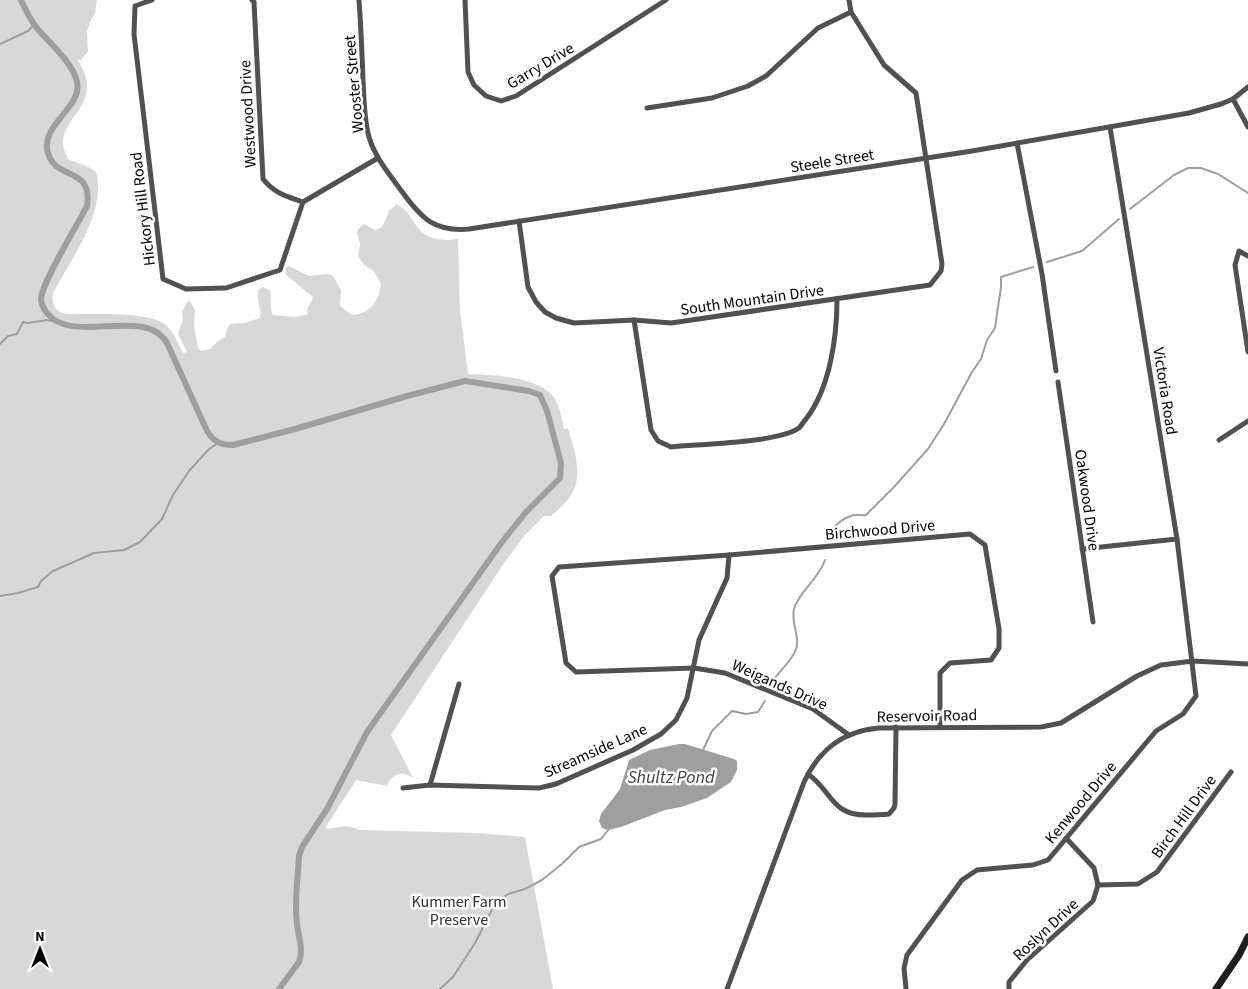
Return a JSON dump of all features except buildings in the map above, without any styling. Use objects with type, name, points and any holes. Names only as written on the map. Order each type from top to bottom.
[{"type":"street","name":"Hickory Hill Road","points":[[152,0],[135,6],[134,34],[163,279],[186,289],[226,288],[280,270],[303,202]]},
{"type":"street","name":"Westwood Drive","points":[[252,0],[254,2],[263,180],[270,188],[281,195],[303,202]]},
{"type":"street","name":"Wooster Street","points":[[359,0],[365,113],[370,138],[378,158],[417,212]]},
{"type":"street","name":"Garry Drive","points":[[465,0],[468,72],[474,86],[486,96],[502,101],[516,96],[666,0]]},
{"type":"street","name":"South Mountain Drive","points":[[520,221],[528,286],[536,302],[545,312],[556,318],[574,323],[634,320],[671,323],[930,285],[941,271],[942,264],[916,93],[884,65],[852,12],[849,0]]},
{"type":"street","points":[[647,108],[712,98],[748,86],[766,76],[818,28],[852,12]]},
{"type":"street","name":"Steele Street","points":[[417,212],[426,220],[438,226],[453,230],[469,229],[926,158],[1110,127],[1202,110],[1233,99],[1248,87]]},
{"type":"street","points":[[1233,99],[1248,127]]},
{"type":"street","name":"Victoria Road","points":[[1110,127],[1177,539],[1193,660]]},
{"type":"street","points":[[1017,143],[1042,274],[1056,371]]},
{"type":"street","points":[[303,202],[378,158]]},
{"type":"street","points":[[1248,256],[1239,251],[1235,265],[1248,352]]},
{"type":"street","points":[[634,320],[650,430],[658,441],[671,447],[776,437],[799,427],[816,406],[828,375],[837,315],[836,299]]},
{"type":"street","name":"Oakwood Drive","points":[[1058,382],[1093,622]]},
{"type":"street","points":[[1219,440],[1248,421]]},
{"type":"street","name":"Birchwood Drive","points":[[576,672],[566,663],[552,576],[559,567],[729,555],[970,534],[985,545],[998,629],[999,648],[991,660],[950,663],[940,673],[940,727]]},
{"type":"street","points":[[1082,549],[1177,539]]},
{"type":"street","name":"Streamside Lane","points":[[403,788],[430,784],[539,788],[556,784],[633,750],[669,729],[688,698],[699,640],[727,578],[729,555]]},
{"type":"street","name":"Reservoir Road","points":[[727,989],[808,774],[820,755],[833,744],[849,735],[872,728],[1041,727],[1061,723],[1137,676],[1161,665],[1193,660],[1248,664]]},
{"type":"street","name":"Kenwood Drive","points":[[906,989],[904,968],[907,956],[962,880],[977,870],[1033,865],[1048,860],[1156,731],[1184,714],[1196,696],[1193,660]]},
{"type":"street","name":"Weigands Drive","points":[[576,672],[694,668],[734,676],[804,704],[819,712],[849,735]]},
{"type":"street","points":[[430,784],[459,684]]},
{"type":"street","points":[[808,774],[844,812],[858,815],[889,814],[895,804],[896,727]]},
{"type":"street","name":"Birch Hill Drive","points":[[1098,885],[1138,884],[1158,872],[1231,772]]},
{"type":"street","points":[[1066,838],[1094,868],[1098,885]]},
{"type":"street","name":"Roslyn Drive","points":[[1008,989],[1009,982],[1027,960],[1093,901],[1098,885]]},
{"type":"street","points":[[1216,989],[1239,955],[1248,937]]},
{"type":"green space","name":"Kummer Farm Preserve","points":[[0,0],[97,0],[95,13],[87,31],[88,51],[81,60],[78,59],[87,80],[85,98],[65,131],[63,140],[64,149],[69,160],[96,172],[98,187],[96,203],[85,235],[53,293],[53,301],[57,310],[67,314],[134,315],[159,321],[170,329],[183,353],[187,352],[178,334],[183,320],[182,312],[187,302],[190,301],[195,310],[194,326],[198,348],[201,351],[210,349],[225,337],[230,324],[245,323],[260,318],[258,292],[263,287],[270,290],[273,315],[296,317],[308,314],[307,310],[313,297],[286,275],[285,269],[289,266],[309,276],[329,274],[333,276],[341,290],[340,306],[352,315],[358,314],[369,309],[376,301],[381,284],[374,271],[364,265],[358,256],[360,244],[357,233],[358,229],[364,224],[375,230],[380,228],[389,211],[396,204],[405,210],[419,229],[428,236],[440,240],[458,239],[460,311],[468,374],[503,376],[527,381],[548,391],[555,399],[560,410],[564,429],[568,428],[575,452],[577,477],[572,493],[551,516],[544,516],[524,536],[502,566],[391,735],[413,778],[405,774],[397,774],[387,786],[356,780],[325,828],[345,826],[359,830],[477,833],[525,837],[553,989],[0,989]]},
{"type":"water","name":"Shultz Pond","points":[[685,744],[737,761],[737,770],[731,782],[707,798],[681,807],[665,810],[621,827],[608,830],[602,828],[599,821],[601,814],[620,789],[629,760],[650,750]]},
{"type":"waterway","points":[[21,0],[36,27],[60,53],[70,67],[77,82],[74,100],[55,125],[47,143],[48,153],[52,162],[79,179],[85,185],[87,193],[87,206],[47,280],[43,291],[41,301],[47,313],[58,322],[73,326],[142,327],[157,332],[167,343],[207,431],[212,438],[221,443],[233,445],[465,381],[529,391],[540,395],[547,411],[561,463],[560,478],[526,512],[502,542],[367,732],[327,809],[302,847],[299,856],[296,890],[301,947],[300,957],[299,962],[279,989]]},
{"type":"waterway","points":[[0,44],[28,31],[34,25]]},
{"type":"waterway","points":[[1130,209],[1174,175],[1188,168],[1201,168],[1218,174],[1248,193]]},
{"type":"waterway","points":[[1047,262],[1082,251],[1119,219]]},
{"type":"waterway","points":[[826,538],[834,527],[845,518],[854,515],[866,515],[928,449],[981,359],[987,340],[995,328],[1001,277],[1033,267]]},
{"type":"waterway","points":[[0,344],[8,336],[17,334],[23,322],[47,320],[58,322]]},
{"type":"waterway","points":[[0,596],[38,587],[41,581],[53,571],[94,553],[124,550],[140,542],[162,519],[173,495],[189,471],[208,450],[218,443]]},
{"type":"waterway","points":[[772,682],[794,654],[797,644],[794,609],[825,560]]},
{"type":"waterway","points":[[703,750],[712,731],[732,711],[746,714],[758,712],[765,701]]},
{"type":"waterway","points":[[440,989],[453,977],[475,943],[496,902],[508,894],[525,889],[542,880],[579,847],[601,839],[609,829]]}]
